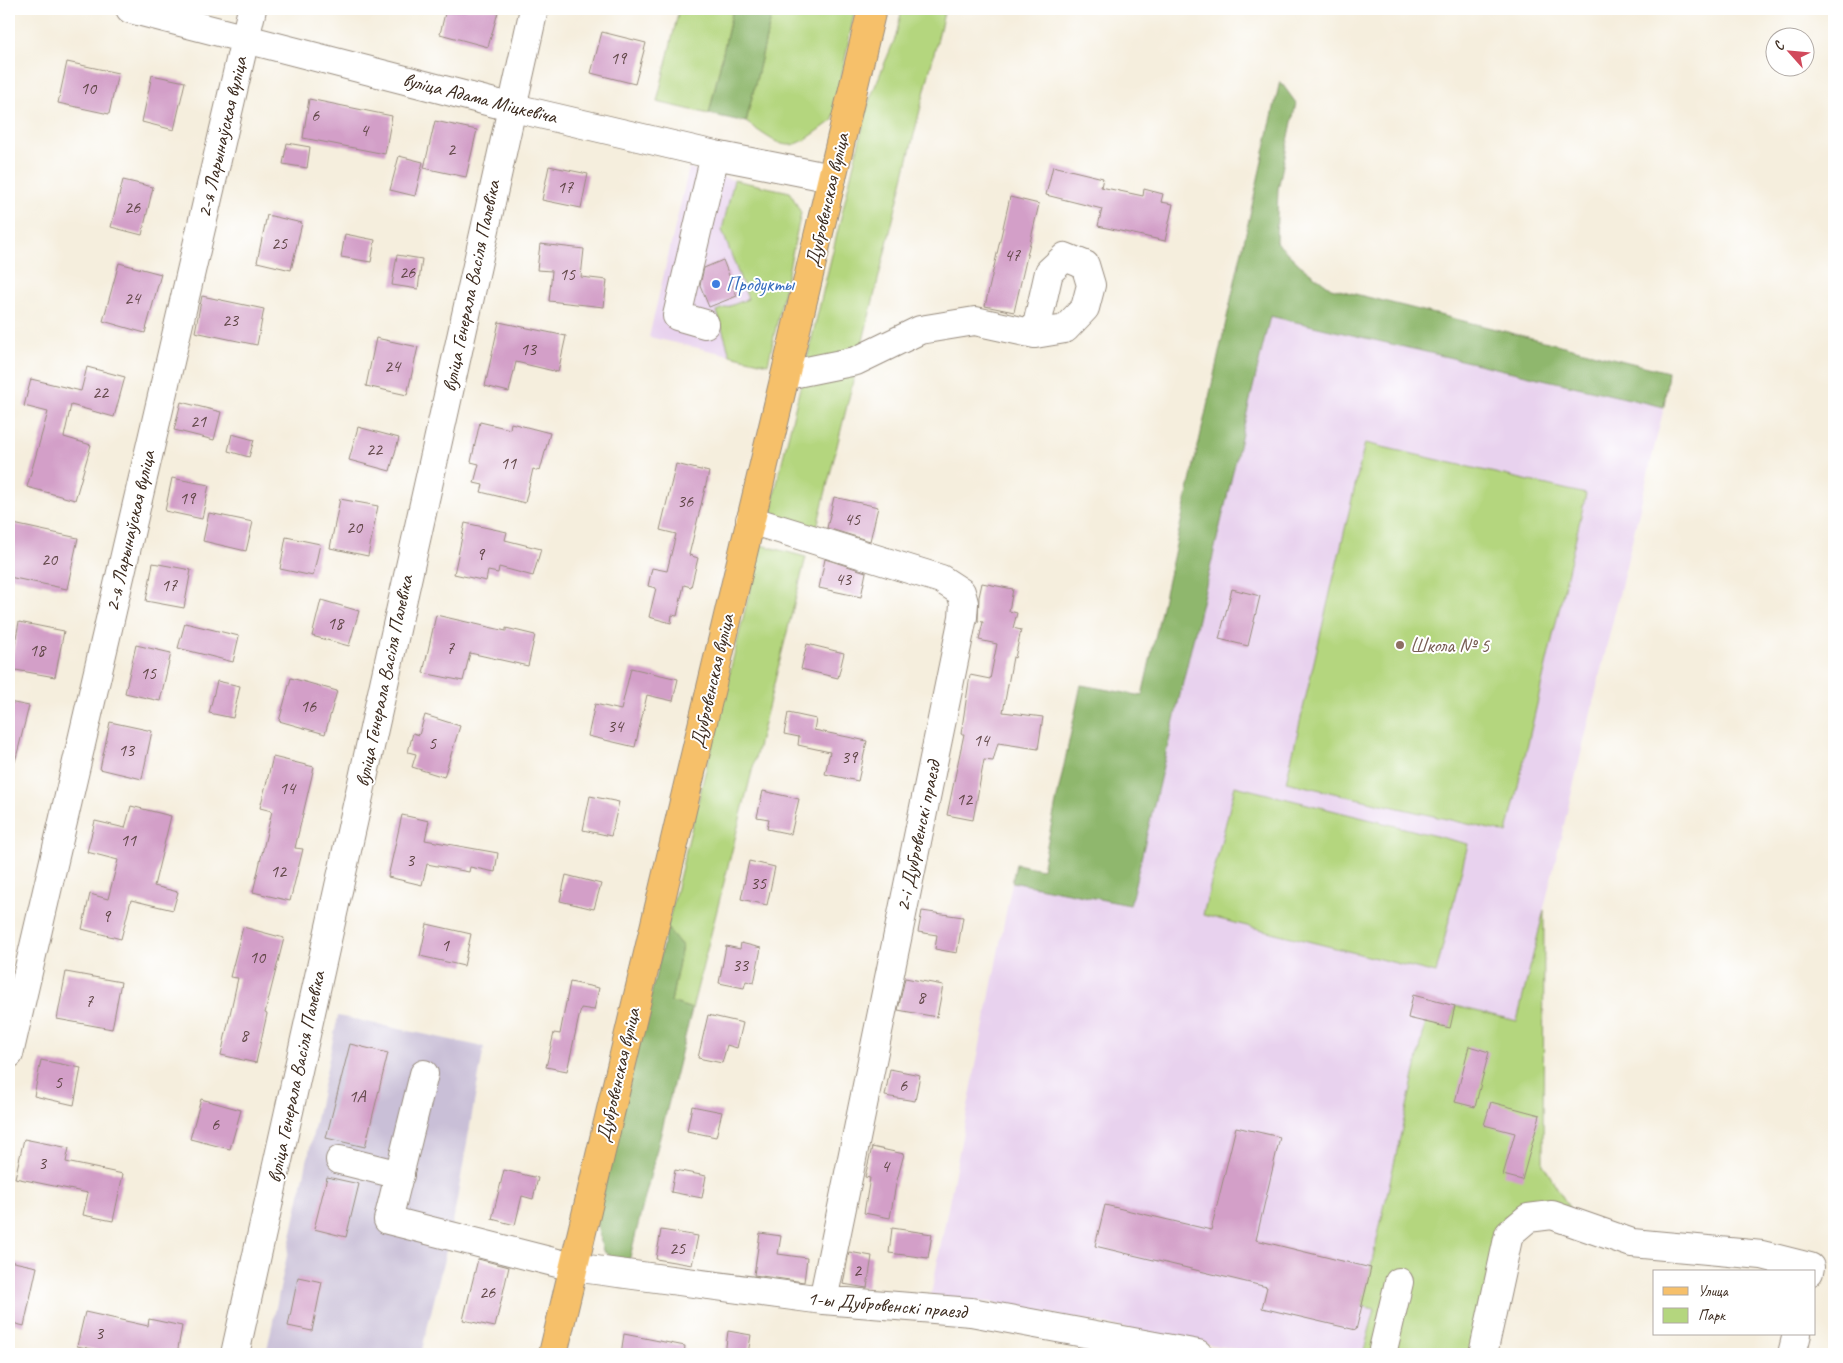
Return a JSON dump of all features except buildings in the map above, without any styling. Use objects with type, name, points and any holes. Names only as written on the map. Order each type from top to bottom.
[{"type":"main road","name":"Дубровенская вуліца","points":[[553,1354],[750,520],[787,375],[872,9]]},
{"type":"street","name":"вуліца Адама Міцкевіча","points":[[130,9],[246,37],[510,107],[716,155],[832,178]]},
{"type":"street","name":"2-я Ларынаўская вуліца","points":[[9,1054],[252,9]]},
{"type":"street","name":"вуліца Генерала Васіля Палевіка","points":[[235,1354],[510,107],[534,9]]},
{"type":"street","points":[[705,324],[676,316],[716,155]]},
{"type":"street","points":[[787,375],[856,361],[920,330],[975,321],[1035,334]]},
{"type":"street","name":"2-і Дубровенскі праезд","points":[[750,520],[941,578],[961,592],[964,603],[964,617],[823,1300]]},
{"type":"street","points":[[340,1160],[400,1175],[424,1074]]},
{"type":"street","name":"1-ы Дубровенскі праезд","points":[[400,1175],[388,1220],[573,1267],[823,1300],[971,1312],[1189,1354]]},
{"type":"street","points":[[1483,1354],[1509,1234],[1528,1218],[1552,1215],[1632,1243],[1762,1255],[1810,1267],[1809,1270]]},
{"type":"street","points":[[1382,1354],[1399,1282]]},
{"type":"street","points":[[1792,1354],[1797,1336]]},
{"type":"shaded area","points":[[689,168],[734,180],[722,230],[748,299],[717,311],[730,355],[649,337]]},
{"type":"shaded area","name":"Школа № 5","points":[[1270,316],[1664,407],[1517,1021],[1456,1006],[1450,1028],[1426,1023],[1362,1306],[1375,1309],[1363,1354],[1260,1354],[990,1302],[930,1300],[1012,882],[1130,905]]},
{"type":"shaded area","points":[[338,1016],[484,1047],[453,1222],[421,1354],[266,1354]]},
{"type":"green space","points":[[679,9],[733,9],[709,114],[657,102]]},
{"type":"green space","points":[[733,9],[773,9],[746,122],[709,114]]},
{"type":"green space","points":[[773,9],[855,9],[833,120],[807,138],[790,145],[772,140],[746,122]]},
{"type":"green space","points":[[902,9],[945,9],[816,531],[770,512],[869,101],[896,36]]},
{"type":"green space","points":[[1280,81],[1296,103],[1278,189],[1276,242],[1300,265],[1331,288],[1668,372],[1664,407],[1270,316],[1130,905],[1012,882],[1016,864],[1042,869],[1081,685],[1142,696]]},
{"type":"green space","points":[[734,180],[790,192],[801,213],[768,364],[730,355],[717,311],[748,299],[722,230]]},
{"type":"green space","points":[[1365,443],[1586,494],[1507,833],[1286,782]]},
{"type":"green space","points":[[761,545],[806,557],[692,1009],[671,1002],[682,946],[667,928]]},
{"type":"green space","points":[[1235,786],[1468,844],[1436,973],[1203,915]]},
{"type":"green space","points":[[1544,910],[1543,1164],[1570,1209],[1537,1203],[1504,1217],[1471,1354],[1363,1354],[1375,1309],[1362,1306],[1426,1022],[1450,1028],[1455,1006],[1517,1021]]},
{"type":"green space","points":[[667,928],[682,946],[671,1002],[692,1009],[627,1269],[603,1251],[596,1222]]},
{"type":"place","name":"Продукты","points":[[716,284]]},
{"type":"place","name":"Школа № 5","points":[[1400,645]]}]
